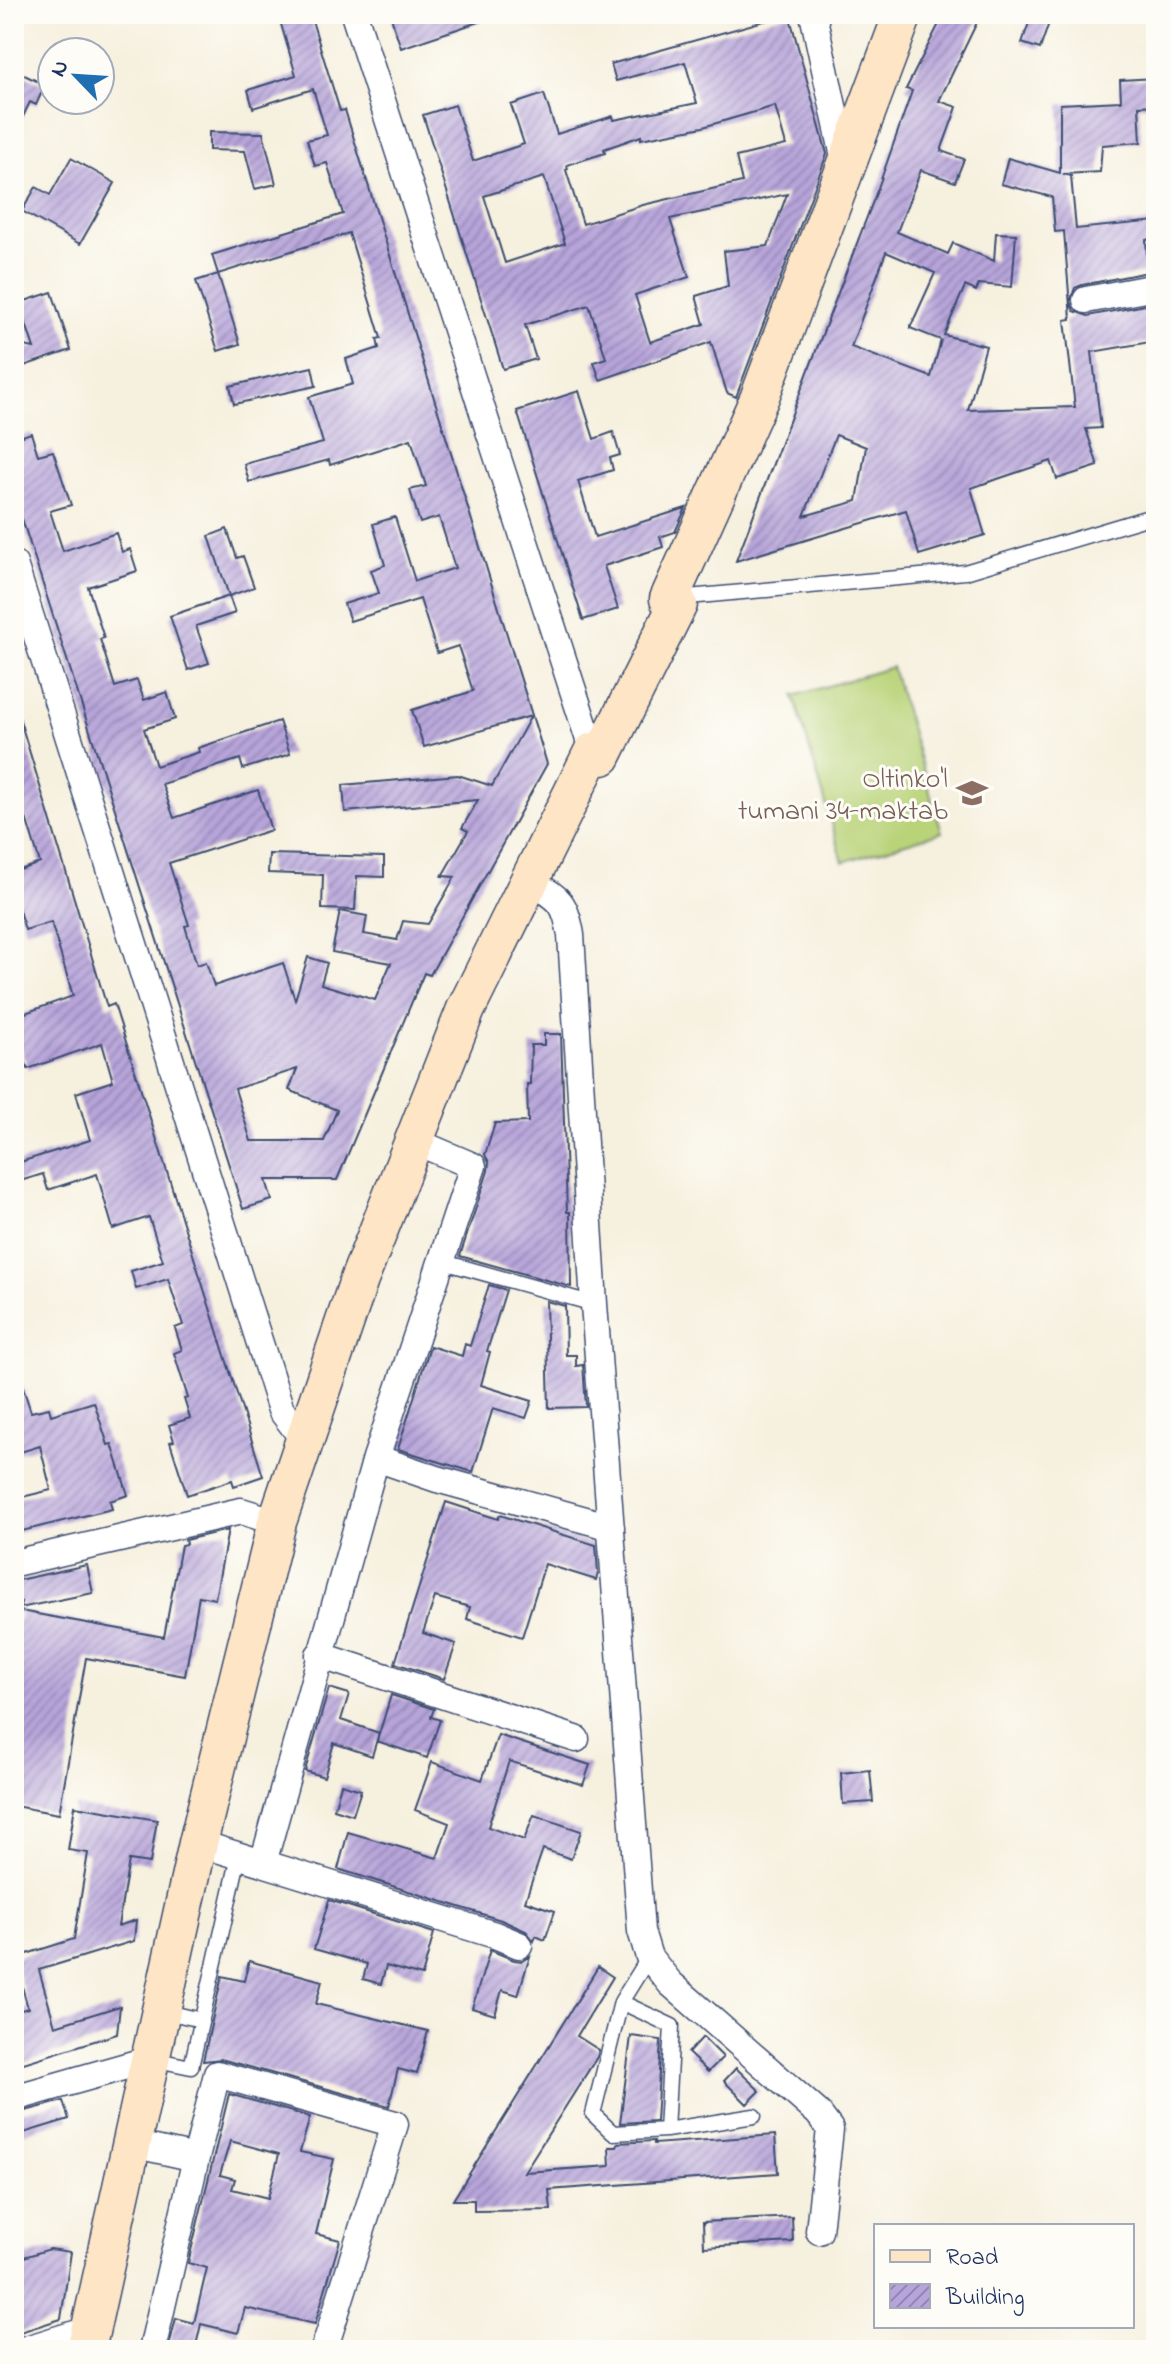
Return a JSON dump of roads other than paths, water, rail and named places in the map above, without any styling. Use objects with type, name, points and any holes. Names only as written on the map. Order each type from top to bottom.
[{"type":"street","points":[[23,2350],[88,2339],[198,1843],[277,1522],[359,1280],[412,1140],[466,1009],[593,752],[354,14]]},
{"type":"street","points":[[813,14],[846,166]]},
{"type":"street","points":[[593,752],[602,756],[678,604],[669,599],[759,399],[903,14]]},
{"type":"street","points":[[1086,300],[1156,287]]},
{"type":"street","points":[[14,564],[281,1410],[304,1440]]},
{"type":"street","points":[[528,880],[567,910],[571,935],[594,1304],[641,1931],[649,1957],[670,1983],[818,2113],[830,2129],[819,2231]]},
{"type":"street","points":[[251,1860],[319,1655],[376,1458],[473,1166],[412,1140]]},
{"type":"street","points":[[376,1458],[437,1479],[611,1527]]},
{"type":"street","points":[[14,1563],[241,1511],[277,1522]]},
{"type":"street","points":[[319,1655],[576,1739]]},
{"type":"street","points":[[198,1843],[519,1945]]},
{"type":"street","points":[[14,2098],[151,2059]]},
{"type":"street","points":[[152,2350],[217,2074],[395,2124],[324,2350]]},
{"type":"street","points":[[132,2144],[196,2158]]},
{"type":"lane","points":[[669,599],[965,572],[1156,515]]},
{"type":"lane","points":[[440,1261],[594,1304]]},
{"type":"lane","points":[[191,2067],[201,2020],[251,1860]]},
{"type":"lane","points":[[649,1957],[621,2002],[593,2114],[613,2133],[666,2130],[754,2116]]},
{"type":"lane","points":[[621,2002],[672,2026],[666,2130]]},
{"type":"lane","points":[[162,2011],[201,2020]]},
{"type":"lane","points":[[151,2059],[217,2074]]},
{"type":"place","name":"Oltinko'l tumani 34-maktab","points":[[972,793]]}]
